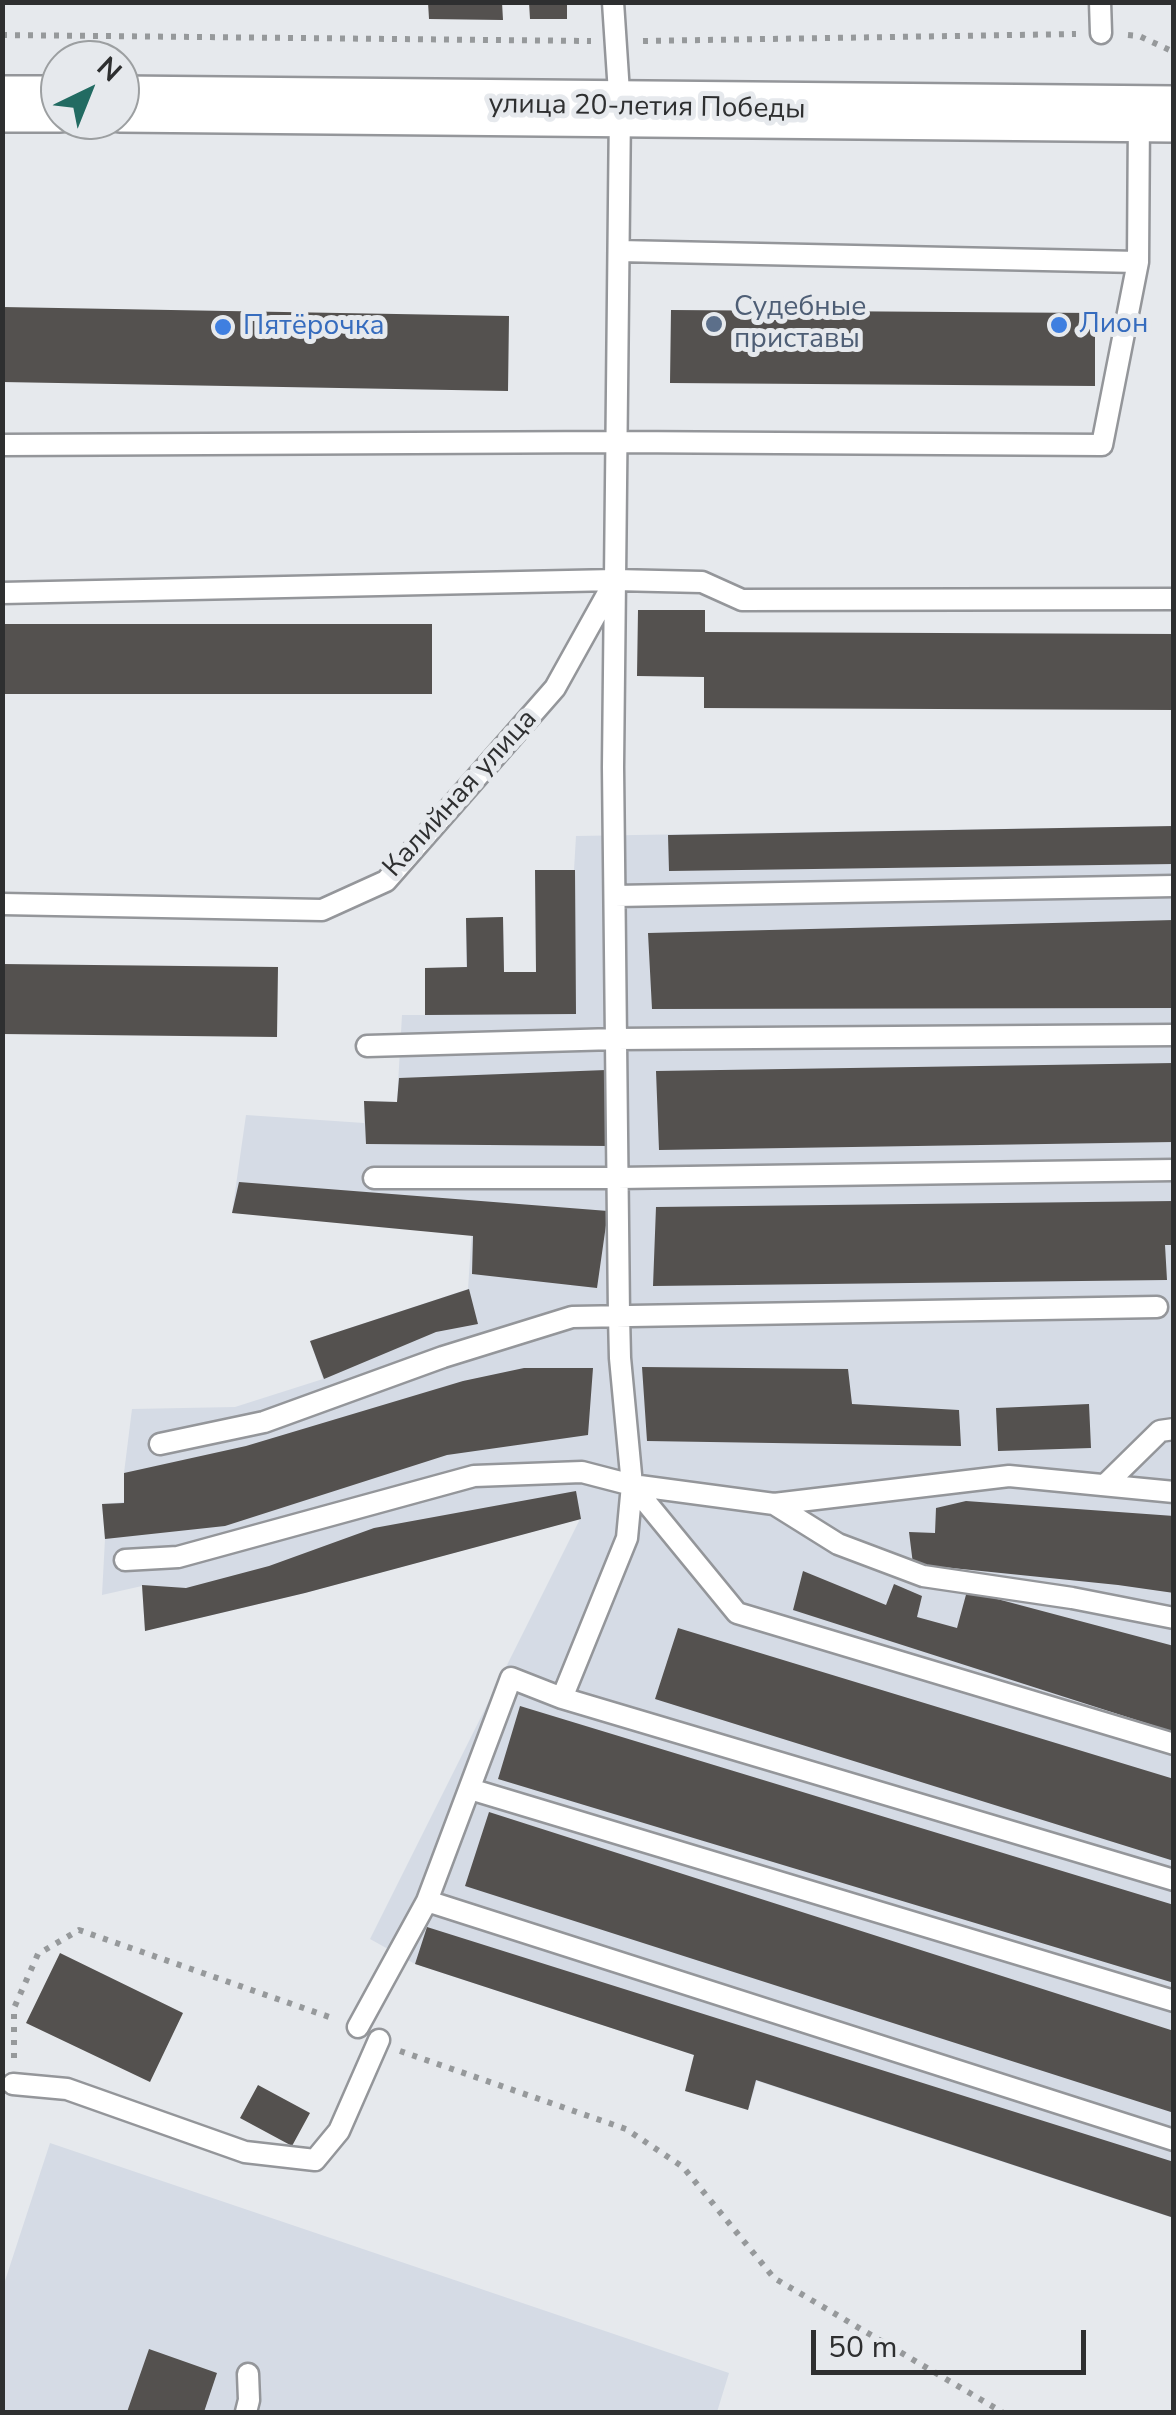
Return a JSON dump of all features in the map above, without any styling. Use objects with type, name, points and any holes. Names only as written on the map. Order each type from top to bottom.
[{"type":"main road","points":[[2,104],[40,104]]},
{"type":"main road","name":"улица 20-летия Победы","points":[[140,104],[1156,114]]},
{"type":"lane","points":[[562,1698],[627,1538],[632,1485],[619,1315],[614,896],[620,108],[613,2]]},
{"type":"lane","points":[[1100,2],[1100,33]]},
{"type":"lane","points":[[2,445],[617,442],[1102,445],[1138,262],[1156,114]]},
{"type":"lane","points":[[618,251],[1138,262]]},
{"type":"lane","points":[[2,594],[615,580],[702,582],[742,600],[1174,599]]},
{"type":"lane","name":"Калийная улица","points":[[2,904],[322,910],[386,881],[555,688],[615,580]]},
{"type":"lane","points":[[614,896],[1174,886]]},
{"type":"lane","points":[[367,1046],[1174,1035]]},
{"type":"lane","points":[[374,1178],[1174,1170]]},
{"type":"lane","points":[[160,1444],[264,1422],[572,1317],[1157,1307]]},
{"type":"lane","points":[[1105,1485],[1160,1432],[1174,1429]]},
{"type":"lane","points":[[125,1560],[178,1557],[474,1476],[582,1472],[632,1485],[774,1504],[1009,1476],[1174,1492]]},
{"type":"lane","points":[[632,1485],[736,1613],[1174,1744]]},
{"type":"lane","points":[[774,1504],[838,1544],[923,1576],[1174,1618]]},
{"type":"lane","points":[[358,2027],[427,1901],[511,1678],[562,1698],[1174,1880]]},
{"type":"lane","points":[[470,1788],[1174,2001]]},
{"type":"lane","points":[[427,1901],[1174,2140]]},
{"type":"lane","points":[[13,2084],[67,2090],[245,2152],[316,2160],[340,2131],[379,2040]]},
{"type":"lane","points":[[246,2412],[250,2400],[248,2374]]},
{"type":"path","points":[[13,2084],[14,2008],[38,1954],[79,1930],[358,2027]]},
{"type":"path","points":[[379,2040],[394,2049],[626,2130],[683,2167],[774,2278],[1002,2412]]},
{"type":"shaded area","points":[[1173,826],[1173,2218],[757,2081],[748,2110],[694,2055],[415,1964],[370,1939],[580,1519],[305,1593],[145,1631],[142,1586],[102,1595],[102,1504],[124,1502],[132,1409],[235,1407],[323,1379],[310,1341],[468,1289],[472,1228],[232,1213],[246,1115],[364,1123],[364,1101],[397,1102],[402,1015],[425,1015],[425,968],[466,967],[466,918],[503,917],[504,972],[536,972],[535,870],[574,870],[576,836]]},
{"type":"shaded area","points":[[50,2143],[729,2373],[717,2412],[3,2412],[3,2287]]},
{"type":"building","points":[[428,2],[502,2],[503,20],[429,19]]},
{"type":"building","points":[[529,2],[567,2],[567,19],[530,19]]},
{"type":"building","points":[[2,307],[509,316],[508,391],[2,382]]},
{"type":"building","points":[[671,310],[1095,313],[1095,386],[670,383]]},
{"type":"building","points":[[638,610],[705,610],[705,632],[1174,634],[1174,710],[704,708],[704,677],[637,676]]},
{"type":"building","points":[[2,624],[432,624],[432,694],[2,694]]},
{"type":"building","points":[[1174,826],[1174,864],[669,871],[668,835]]},
{"type":"building","points":[[535,870],[575,870],[576,1014],[425,1015],[425,968],[467,967],[466,918],[503,917],[504,972],[536,972]]},
{"type":"building","points":[[1174,920],[1174,1008],[652,1009],[648,933]]},
{"type":"building","points":[[2,964],[278,967],[277,1037],[2,1034]]},
{"type":"building","points":[[1174,1063],[1174,1142],[659,1150],[656,1071]]},
{"type":"building","points":[[606,1070],[609,1146],[366,1144],[364,1101],[397,1102],[399,1078]]},
{"type":"building","points":[[239,1182],[608,1211],[597,1288],[472,1274],[473,1236],[232,1213]]},
{"type":"building","points":[[1174,1201],[1174,1245],[1165,1245],[1167,1280],[653,1286],[656,1207]]},
{"type":"building","points":[[469,1289],[478,1324],[436,1332],[324,1379],[310,1341]]},
{"type":"building","points":[[642,1367],[848,1369],[852,1404],[959,1410],[961,1446],[647,1441]]},
{"type":"building","points":[[524,1368],[593,1368],[588,1435],[447,1455],[225,1526],[105,1539],[102,1504],[124,1503],[124,1473],[246,1446],[463,1381]]},
{"type":"building","points":[[1089,1404],[1091,1448],[998,1451],[996,1408]]},
{"type":"building","points":[[576,1491],[581,1519],[305,1593],[145,1631],[142,1585],[186,1588],[269,1566],[374,1528]]},
{"type":"building","points":[[966,1501],[1174,1516],[1174,1593],[913,1564],[909,1532],[935,1533],[936,1508]]},
{"type":"building","points":[[803,1571],[886,1605],[894,1584],[922,1596],[917,1617],[957,1628],[967,1591],[1174,1646],[1174,1732],[793,1610]]},
{"type":"building","points":[[678,1628],[1174,1779],[1174,1861],[655,1699]]},
{"type":"building","points":[[520,1706],[1174,1905],[1174,1983],[498,1779]]},
{"type":"building","points":[[489,1812],[1174,2031],[1174,2113],[465,1886]]},
{"type":"building","points":[[427,1927],[1174,2162],[1174,2218],[756,2080],[748,2110],[685,2091],[694,2055],[415,1964]]},
{"type":"building","points":[[60,1953],[183,2013],[150,2082],[26,2023]]},
{"type":"building","points":[[258,2085],[310,2113],[292,2146],[240,2118]]},
{"type":"building","points":[[149,2349],[217,2373],[204,2412],[127,2412]]},
{"type":"place","name":"Судебные приставы","points":[[714,324]]},
{"type":"place","name":"Лион","points":[[1059,325]]},
{"type":"place","name":"Пятёрочка","points":[[223,327]]}]
